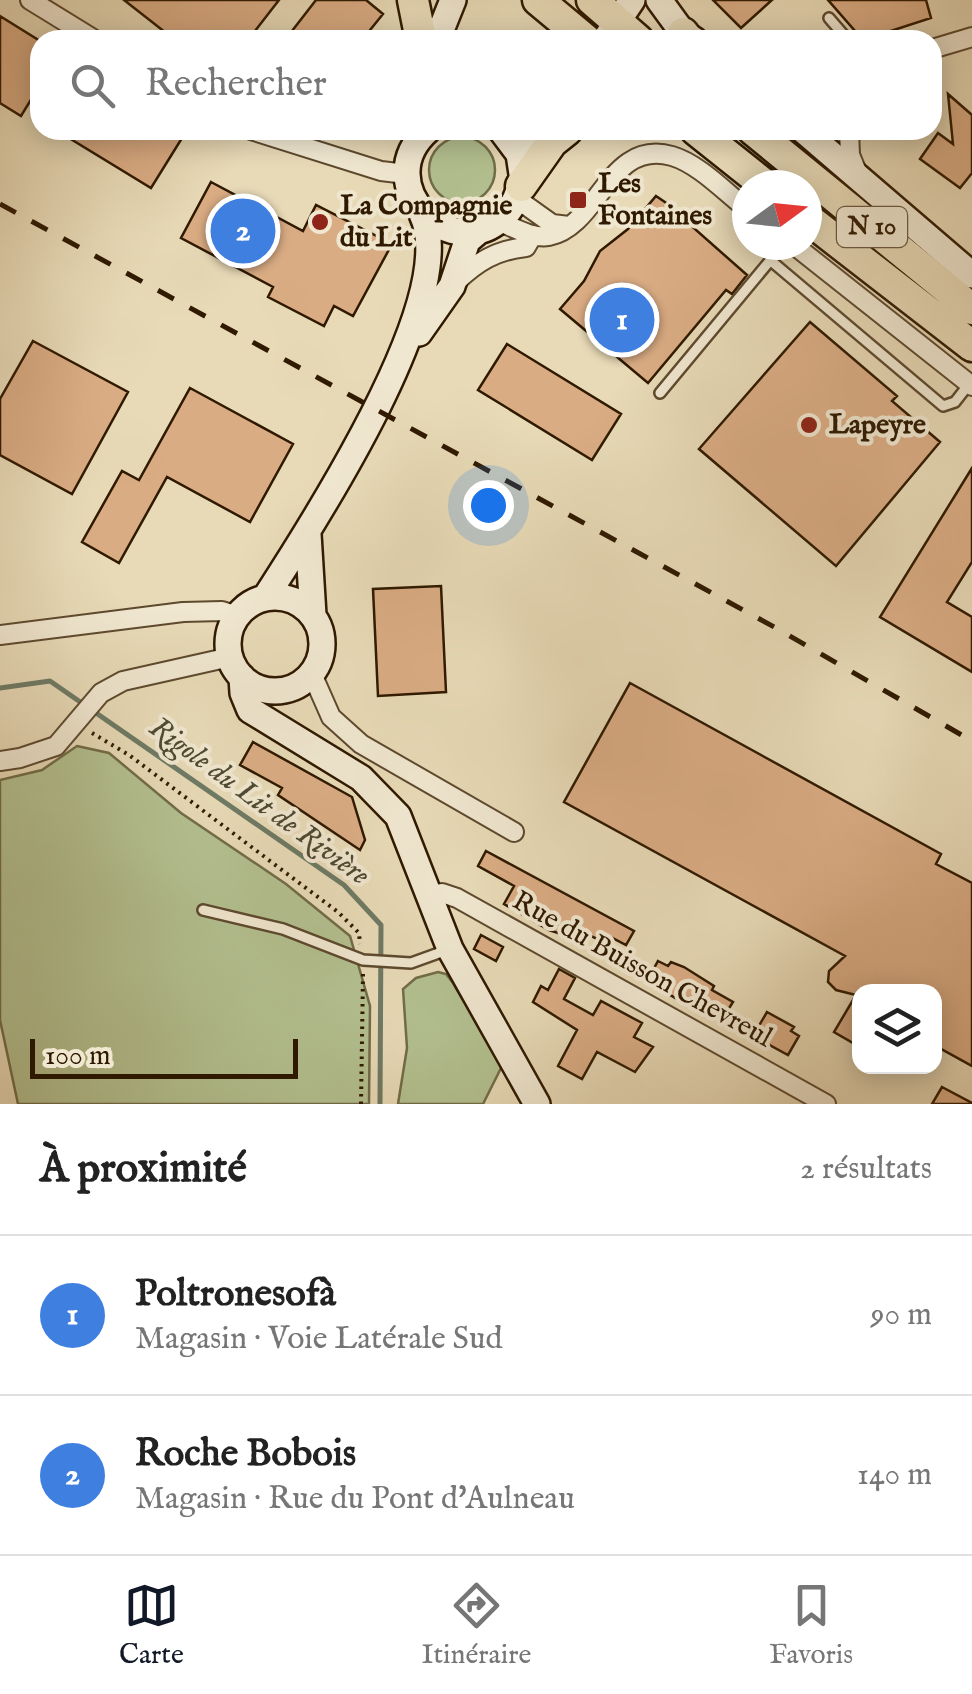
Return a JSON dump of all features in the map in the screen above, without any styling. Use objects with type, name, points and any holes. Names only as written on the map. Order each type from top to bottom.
[{"type":"main road","points":[[414,0],[419,30]]},
{"type":"main road","points":[[538,0],[574,30]]},
{"type":"main road","points":[[592,0],[624,26]]},
{"type":"main road","points":[[520,186],[554,140]]},
{"type":"main road","points":[[685,140],[717,164],[733,170]]},
{"type":"main road","points":[[708,140],[745,170]]},
{"type":"main road","name":"N 10","points":[[769,140],[972,309]]},
{"type":"main road","name":"N 10","points":[[822,230],[972,346]]},
{"type":"street","points":[[30,0],[80,30]]},
{"type":"street","points":[[441,30],[453,0]]},
{"type":"street","points":[[659,0],[682,30]]},
{"type":"street","points":[[942,46],[972,37]]},
{"type":"street","points":[[283,140],[381,171],[406,174]]},
{"type":"street","points":[[400,363],[430,270],[429,229],[411,195],[406,174],[418,140]]},
{"type":"street","points":[[508,140],[519,154],[520,186],[552,224],[569,226]]},
{"type":"street","points":[[452,286],[467,240],[488,226],[520,186],[531,140]]},
{"type":"street","points":[[815,140],[972,275]]},
{"type":"street","points":[[849,140],[850,156],[859,177]]},
{"type":"street","points":[[422,214],[436,225],[452,230],[488,226],[547,237],[569,226],[622,166],[653,154],[670,155],[688,163],[732,198]]},
{"type":"street","points":[[264,598],[308,534],[400,363],[452,286],[474,264],[507,249],[526,247],[533,236]]},
{"type":"street","points":[[813,260],[971,385]]},
{"type":"street","points":[[0,761],[56,746],[101,694],[123,681],[236,667],[263,689],[275,691],[301,683],[318,663],[322,638],[313,616],[308,534]]},
{"type":"street","points":[[313,616],[292,599],[264,598],[250,604],[238,616],[228,642],[250,710],[362,778],[398,816],[450,949],[536,1104]]},
{"type":"street","points":[[0,635],[183,612],[222,611],[238,616]]},
{"type":"street","points":[[312,674],[332,717],[361,744],[514,832]]},
{"type":"street","points":[[275,691],[278,728]]},
{"type":"street","name":"Rue du Buisson Chevreul","points":[[428,897],[442,894],[457,898],[826,1104]]},
{"type":"lane","points":[[829,18],[839,30]]},
{"type":"lane","points":[[660,393],[770,260],[942,406],[956,402],[971,385]]},
{"type":"lane","points":[[203,910],[282,929],[366,960],[410,964],[450,949]]},
{"type":"path","points":[[77,725],[129,755],[338,912],[358,933],[366,960],[361,1104]]},
{"type":"green space","points":[[450,140],[474,140],[492,158],[492,182],[474,200],[450,200],[432,182],[432,158]]},
{"type":"green space","points":[[77,746],[109,753],[181,813],[286,884],[350,936],[370,1006],[369,1104],[18,1104],[0,1020],[0,780],[42,770]]},
{"type":"green space","points":[[438,972],[446,974],[453,983],[502,1066],[483,1104],[398,1104],[407,1048],[403,989],[416,978]]},
{"type":"building","points":[[124,0],[279,0],[256,30],[162,30]]},
{"type":"building","points":[[316,0],[366,0],[383,14],[370,30],[293,30]]},
{"type":"building","points":[[713,0],[772,0],[741,28]]},
{"type":"building","points":[[828,0],[926,0],[931,18],[894,30],[854,30]]},
{"type":"building","points":[[0,16],[30,35],[30,101],[21,116],[0,103]]},
{"type":"building","points":[[948,94],[972,115],[972,173],[960,188],[920,159],[933,140],[942,140],[942,136],[953,144]]},
{"type":"building","points":[[72,140],[181,140],[151,188]]},
{"type":"building","points":[[211,182],[303,231],[316,205],[392,244],[353,316],[334,306],[324,326],[268,297],[273,287],[181,238]]},
{"type":"building","points":[[656,196],[681,213],[747,275],[732,294],[726,290],[648,383],[560,309],[584,281],[600,251],[628,229]]},
{"type":"building","points":[[810,322],[897,396],[892,401],[940,442],[836,566],[699,449]]},
{"type":"building","points":[[33,341],[128,392],[72,494],[0,455],[0,399]]},
{"type":"building","points":[[507,344],[621,414],[592,460],[478,390]]},
{"type":"building","points":[[190,388],[293,444],[250,522],[167,477],[119,563],[82,542],[122,471],[139,480]]},
{"type":"building","points":[[972,468],[972,562],[947,602],[972,617],[972,672],[880,617]]},
{"type":"building","points":[[441,586],[446,692],[378,696],[373,589]]},
{"type":"building","points":[[630,683],[941,854],[936,864],[972,883],[972,1066],[942,1049],[942,984],[852,984],[852,994],[836,990],[828,982],[829,971],[845,956],[564,802]]},
{"type":"building","points":[[253,742],[352,797],[365,840],[360,850],[278,795],[282,788],[240,765]]},
{"type":"building","points":[[486,851],[634,931],[626,945],[601,932],[597,939],[567,923],[561,934],[549,930],[504,904],[514,886],[478,866]]},
{"type":"building","points":[[481,935],[503,947],[496,961],[474,949]]},
{"type":"building","points":[[658,961],[684,967],[733,1002],[723,1018],[681,994],[677,999],[647,981]]},
{"type":"building","points":[[559,969],[575,978],[564,999],[593,1015],[601,1001],[642,1023],[634,1037],[653,1047],[635,1072],[597,1052],[582,1079],[558,1066],[577,1030],[533,1002],[541,986],[548,990]]},
{"type":"building","points":[[852,1002],[852,1042],[834,1032]]},
{"type":"building","points":[[767,1012],[794,1027],[791,1031],[799,1036],[788,1055],[753,1036]]},
{"type":"building","points":[[942,1087],[972,1103],[972,1104],[932,1104]]},
{"type":"waterway","name":"Rigole du Lit de Rivière","points":[[0,688],[50,681],[344,885],[381,925],[380,1104]]},
{"type":"railway","points":[[0,204],[776,628],[972,741]]},
{"type":"place","name":"Les Fontaines","points":[[578,200]]},
{"type":"place","name":"La Compagnie du Lit","points":[[320,222]]},
{"type":"place","name":"Roche Bobois","points":[[243,231]]},
{"type":"place","name":"Poltronesofà","points":[[622,320]]},
{"type":"place","name":"Lapeyre","points":[[809,425]]}]
